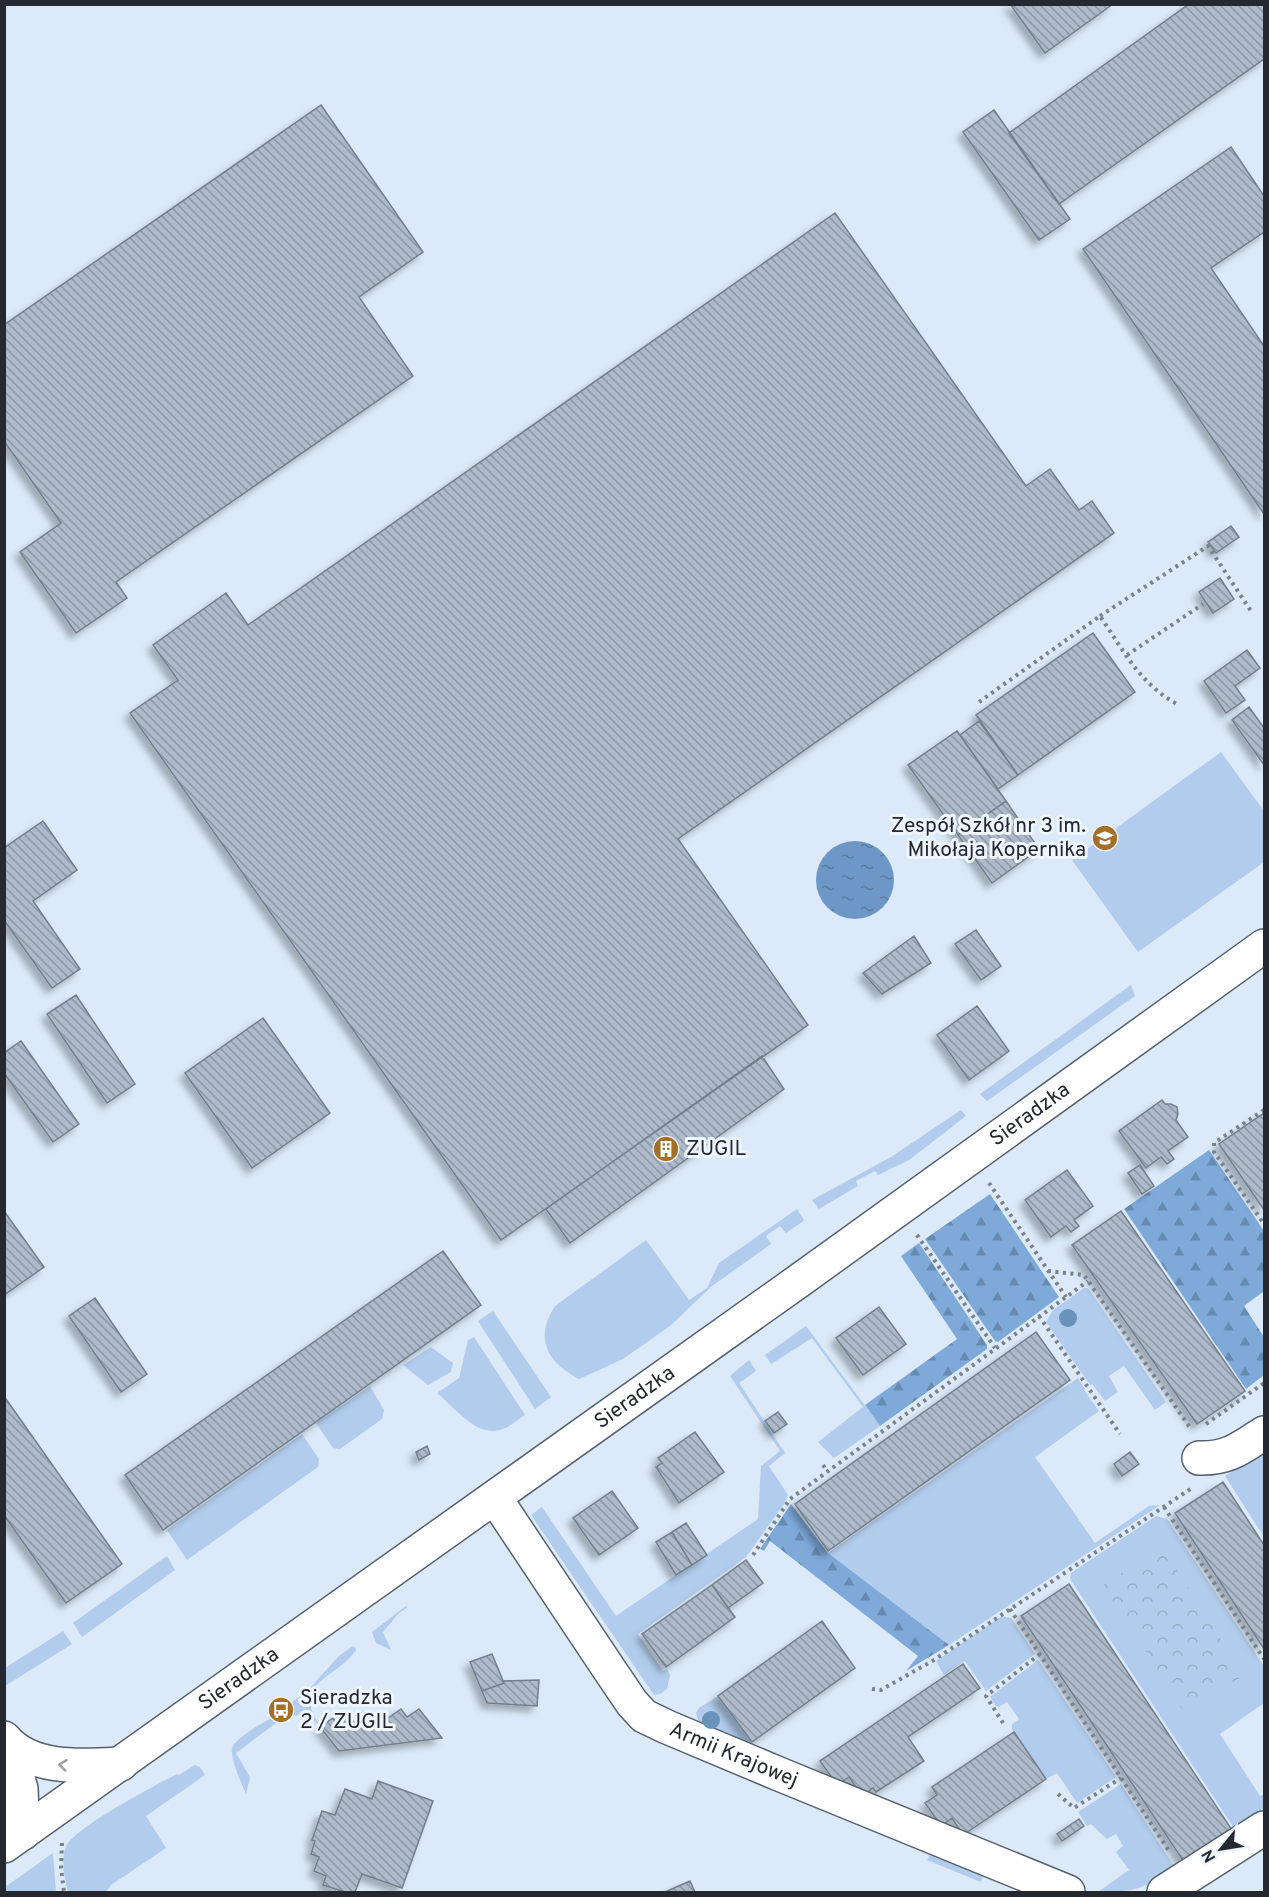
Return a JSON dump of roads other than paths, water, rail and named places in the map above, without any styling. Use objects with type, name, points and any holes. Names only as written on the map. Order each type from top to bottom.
[{"type":"main road","name":"Sieradzka","points":[[11,1834],[121,1764],[1264,946]]},
{"type":"main road","points":[[1200,1450],[1233,1453],[1264,1433]]},
{"type":"main road","name":"Armii Krajowej","points":[[495,1498],[632,1703],[644,1716],[759,1766],[1068,1893]]},
{"type":"main road","points":[[7,1741],[23,1752],[54,1764],[75,1766],[121,1764]]},
{"type":"main road","points":[[7,1741],[21,1790],[11,1834]]},
{"type":"main road","points":[[1176,1886],[1264,1828]]},
{"type":"water","points":[[855,841],[870,844],[883,852],[891,865],[894,880],[891,895],[883,908],[870,916],[855,919],[840,916],[827,908],[819,895],[816,880],[819,865],[827,852],[840,844]]},
{"type":"place","name":"Zespół Szkół nr 3 im. Mikołaja Kopernika","points":[[1105,838]]},
{"type":"place","name":"ZUGIL","points":[[666,1149]]},
{"type":"place","name":"Sieradzka 2 / ZUGIL","points":[[281,1710]]}]
